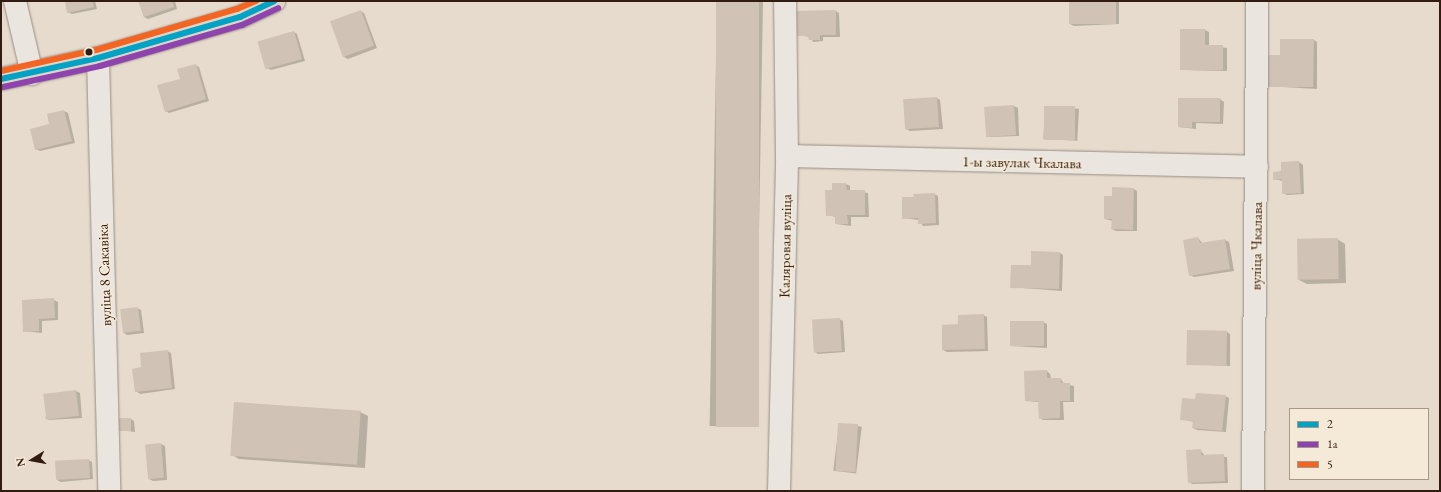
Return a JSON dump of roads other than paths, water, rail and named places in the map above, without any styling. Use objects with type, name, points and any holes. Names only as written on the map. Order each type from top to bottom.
[{"type":"main road","points":[[1,79],[32,74],[98,58],[240,17],[275,1]]},
{"type":"street","points":[[15,1],[32,74]]},
{"type":"street","name":"Каляровая вуліца","points":[[779,491],[787,156],[785,1]]},
{"type":"street","name":"вуліца Чкалава","points":[[1253,491],[1257,167],[1257,1]]},
{"type":"street","name":"вуліца 8 Сакавіка","points":[[98,58],[109,491]]},
{"type":"street","name":"1-ы завулак Чкалава","points":[[787,156],[1257,167]]}]
